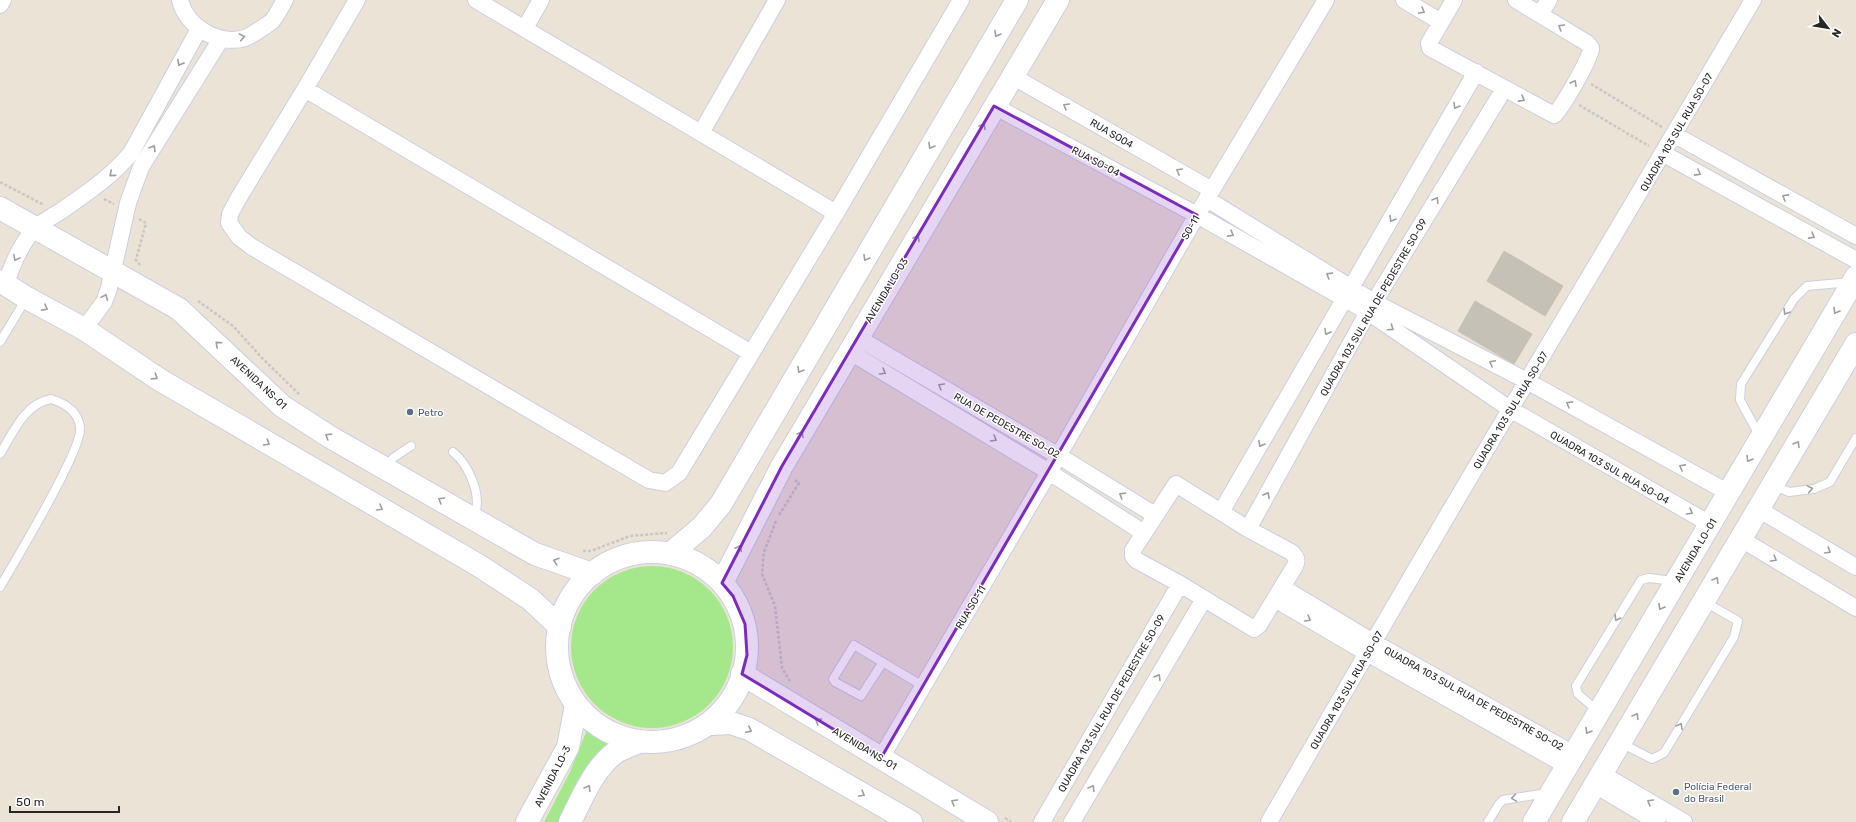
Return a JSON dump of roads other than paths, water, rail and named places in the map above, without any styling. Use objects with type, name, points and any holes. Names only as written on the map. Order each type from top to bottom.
[{"type":"street","points":[[0,5],[3,0]]},
{"type":"street","points":[[180,0],[182,7],[199,29],[221,39],[245,38],[272,21],[285,0]]},
{"type":"street","points":[[356,0],[305,89],[230,214],[229,223],[239,237],[252,247],[637,474],[661,483],[668,482],[680,473],[836,213],[961,0]]},
{"type":"street","points":[[476,0],[836,213]]},
{"type":"street","points":[[525,28],[541,0]]},
{"type":"street","points":[[701,133],[777,0]]},
{"type":"street","points":[[670,554],[702,527],[721,504],[1017,0]]},
{"type":"street","name":"AVENIDA LO-03","points":[[722,583],[779,471],[1058,0]]},
{"type":"street","name":"SO-11","points":[[1059,456],[1197,215],[1326,0]]},
{"type":"street","points":[[1404,0],[1441,22]]},
{"type":"street","points":[[1451,1],[1428,45],[1430,48],[1552,115],[1558,112],[1566,98],[1590,54],[1590,46],[1516,0]]},
{"type":"street","points":[[1540,14],[1549,0]]},
{"type":"street","name":"QUADRA 103 SUL RUA SO-07","points":[[1269,822],[1510,409],[1664,154],[1753,0]]},
{"type":"street","points":[[199,29],[131,153],[118,170],[35,228],[3,282],[27,298],[84,329],[167,384],[478,565],[530,599],[560,627]]},
{"type":"street","points":[[84,329],[104,302],[109,288],[126,211],[141,167],[221,39]]},
{"type":"street","points":[[1221,512],[1349,294],[1476,72]]},
{"type":"street","name":"RUA SO04","points":[[1012,76],[1210,194],[1349,294]]},
{"type":"street","points":[[305,89],[751,353]]},
{"type":"street","name":"QUADRA 103 SUL RUA DE PEDESTRE SO-09","points":[[1248,529],[1371,307],[1504,89]]},
{"type":"street","name":"RUA SO-04","points":[[994,106],[1197,215],[1349,294]]},
{"type":"street","points":[[1675,135],[1856,236]]},
{"type":"street","points":[[1664,154],[1856,260]]},
{"type":"street","name":"AVENIDA NS-01","points":[[0,208],[113,270],[179,309],[282,406],[330,437],[535,554],[592,574]]},
{"type":"street","name":"AVENIDA LO-01","points":[[1534,822],[1855,279]]},
{"type":"street","points":[[1349,294],[1371,307],[1527,381],[1729,493]]},
{"type":"street","name":"QUADRA 103 SUL RUA SO-04","points":[[1371,307],[1510,409],[1710,524]]},
{"type":"street","points":[[1573,822],[1856,344]]},
{"type":"street","name":"RUA DE PEDESTRE SO-02","points":[[854,345],[1059,456],[1155,515]]},
{"type":"street","name":"RUA DE PEDESTRE SO-02","points":[[854,345],[1144,533]]},
{"type":"street","name":"RUA SO-11","points":[[881,758],[1059,456]]},
{"type":"street","points":[[1176,484],[1221,512],[1248,529],[1294,554],[1296,559],[1296,564],[1279,593],[1259,625],[1254,629],[1180,584],[1136,560],[1132,556],[1133,550],[1176,484]]},
{"type":"street","points":[[1758,509],[1856,567]]},
{"type":"street","points":[[1741,539],[1856,608]]},
{"type":"street","points":[[712,724],[739,685],[747,655],[745,624],[733,596],[713,573],[686,558],[656,551],[626,555],[592,574],[576,590],[562,617],[557,648],[562,678],[576,705],[599,726],[615,735],[639,742],[670,741],[712,724],[725,722],[739,725],[749,729],[911,822]]},
{"type":"street","name":"QUADRA 103 SUL RUA DE PEDESTRE SO-09","points":[[1042,822],[1180,584]]},
{"type":"street","points":[[1279,593],[1370,648]]},
{"type":"street","points":[[1072,822],[1204,599]]},
{"type":"street","name":"QUADRA 103 SUL RUA DE PEDESTRE SO-02","points":[[1370,648],[1571,760]]},
{"type":"street","name":"AVENIDA NS-01","points":[[742,674],[881,758],[996,820]]},
{"type":"street","name":"AVENIDA LO-3","points":[[527,822],[568,747],[576,705]]},
{"type":"street","points":[[570,822],[583,796],[604,763],[617,752],[639,742]]},
{"type":"street","points":[[1598,779],[1657,822]]},
{"type":"street","points":[[1598,779],[1684,822]]},
{"type":"lane","points":[[1761,438],[1740,400],[1741,384],[1794,299],[1807,286],[1855,279]]},
{"type":"lane","points":[[0,342],[27,298]]},
{"type":"lane","points":[[0,454],[29,409],[43,401],[51,399],[69,407],[75,414],[81,427],[76,445],[64,472],[0,587]]},
{"type":"lane","points":[[1773,485],[1789,492],[1814,489],[1830,482],[1856,438]]},
{"type":"lane","points":[[386,469],[393,458],[411,446]]},
{"type":"lane","points":[[453,452],[465,465],[475,488],[478,503],[477,511],[473,518]]},
{"type":"lane","points":[[1599,712],[1578,694],[1576,686],[1641,580],[1649,578],[1676,581]]},
{"type":"lane","points":[[1620,743],[1652,759],[1664,753],[1734,637],[1738,621],[1704,601]]},
{"type":"lane","points":[[883,662],[861,696],[834,682],[832,679],[854,645],[883,662],[923,686]]},
{"type":"lane","points":[[1488,822],[1503,800],[1552,792]]},
{"type":"place","name":"Petro","points":[[410,412]]},
{"type":"place","name":"Polícia Federal do Brasil","points":[[1676,792]]}]
